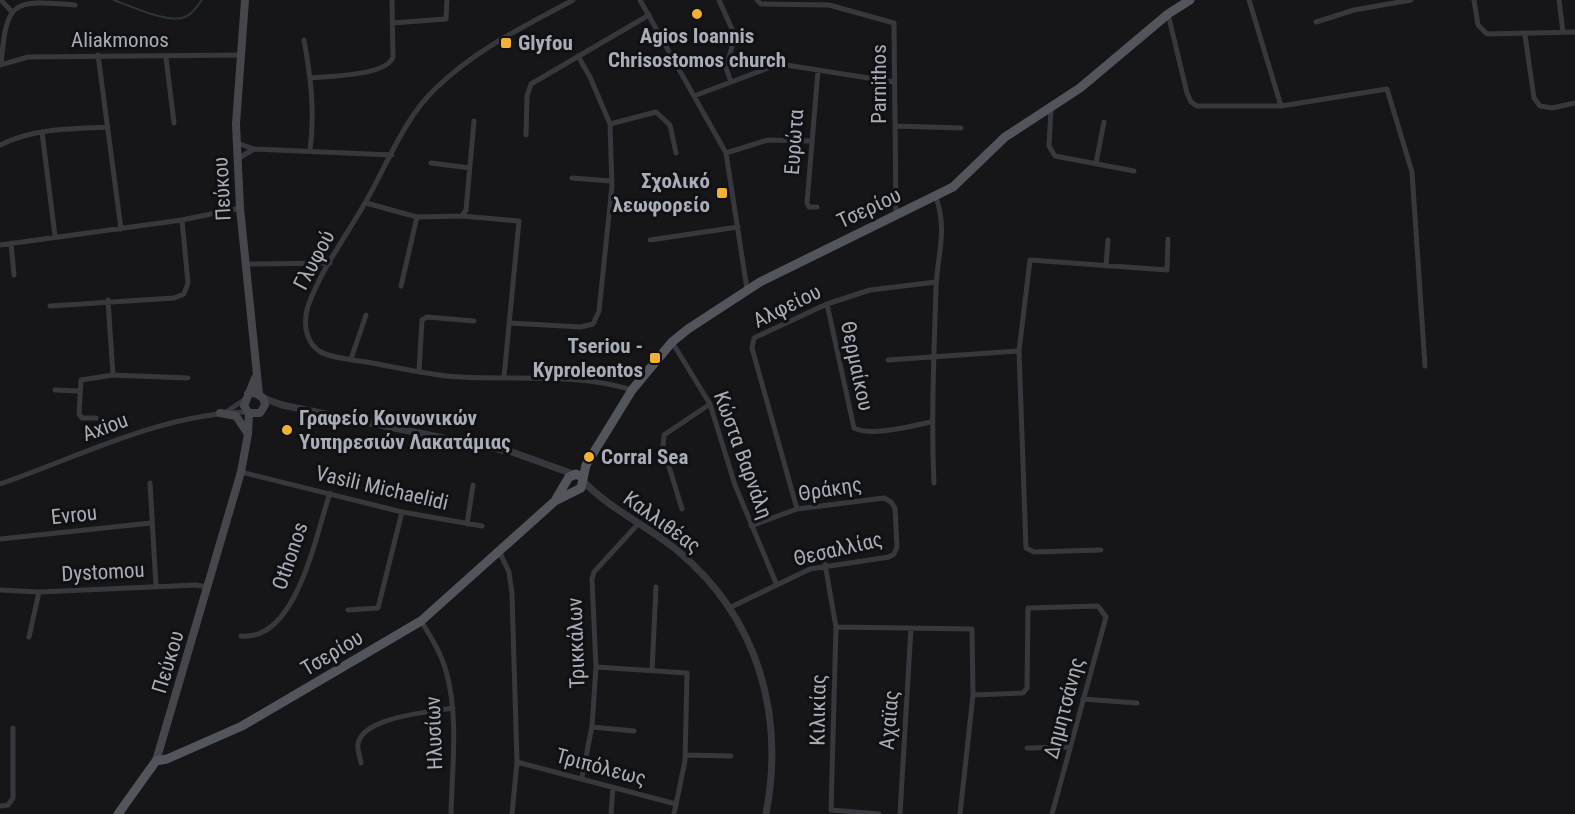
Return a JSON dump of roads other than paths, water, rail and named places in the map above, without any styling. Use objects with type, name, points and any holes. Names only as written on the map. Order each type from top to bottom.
[{"type":"main road","name":"Πεύκου","points":[[246,0],[237,90],[237,143],[240,208],[255,376],[264,408]]},
{"type":"main road","name":"Τσερίου","points":[[156,761],[167,759],[242,726],[421,621],[500,553],[575,481],[632,390],[672,342],[747,289],[953,187],[1005,137],[1080,88],[1168,15],[1190,0]]},
{"type":"main road","name":"Πεύκου","points":[[156,761],[241,472],[251,413],[246,398],[255,376]]},
{"type":"main road","points":[[246,398],[261,396]]},
{"type":"main road","points":[[251,413],[264,408]]},
{"type":"main road","points":[[222,413],[236,416],[248,434]]},
{"type":"main road","points":[[118,814],[156,761]]},
{"type":"street","points":[[1,0],[11,11]]},
{"type":"street","points":[[311,78],[357,74],[386,67],[393,57],[392,0]]},
{"type":"street","points":[[392,23],[446,19],[447,0]]},
{"type":"street","name":"Γλυφού","points":[[573,0],[504,37],[450,76],[435,89],[416,112],[330,263],[308,307],[305,329],[311,344],[321,352],[351,359],[461,377],[611,383],[632,390]]},
{"type":"street","points":[[640,0],[726,153],[747,289]]},
{"type":"street","points":[[719,0],[735,36],[726,68],[731,82]]},
{"type":"street","name":"Parnithos","points":[[757,0],[761,4],[829,5],[891,21],[896,28],[894,82],[896,215]]},
{"type":"street","points":[[1249,0],[1281,106]]},
{"type":"street","points":[[1316,22],[1354,10],[1411,0]]},
{"type":"street","points":[[1474,0],[1477,21],[1483,33],[1525,35],[1575,32]]},
{"type":"street","points":[[1559,0],[1563,32]]},
{"type":"street","points":[[1,64],[4,31],[11,11],[17,5],[31,2],[75,5]]},
{"type":"street","points":[[526,135],[527,96],[531,84],[649,15]]},
{"type":"street","points":[[1168,15],[1191,102],[1197,106],[1281,106],[1387,89],[1412,172],[1425,366]]},
{"type":"street","points":[[1525,35],[1534,98],[1540,106],[1552,108],[1575,103]]},
{"type":"street","points":[[304,40],[311,78],[313,129],[310,151]]},
{"type":"street","points":[[99,55],[121,229]]},
{"type":"street","name":"Aliakmonos","points":[[1,64],[28,57],[241,56]]},
{"type":"street","points":[[510,323],[581,327],[592,324],[599,311],[611,181],[610,124],[590,76],[578,56]]},
{"type":"street","points":[[166,58],[174,123]]},
{"type":"street","points":[[694,96],[771,67],[799,65],[894,82]]},
{"type":"street","name":"Ευρώτα","points":[[817,207],[809,207],[807,203],[810,141],[818,70]]},
{"type":"street","points":[[1051,106],[1051,152],[1055,156],[1134,171]]},
{"type":"street","points":[[610,124],[656,112],[670,125],[676,153]]},
{"type":"street","points":[[462,216],[466,210],[474,122]]},
{"type":"street","points":[[1096,163],[1104,122]]},
{"type":"street","points":[[895,126],[961,128]]},
{"type":"street","points":[[0,145],[14,138],[42,132],[108,127]]},
{"type":"street","points":[[42,132],[55,236]]},
{"type":"street","points":[[726,153],[768,140],[810,141]]},
{"type":"street","points":[[237,143],[254,149],[392,155]]},
{"type":"street","points":[[238,158],[254,149]]},
{"type":"street","points":[[431,163],[470,168]]},
{"type":"street","points":[[572,178],[611,181]]},
{"type":"street","points":[[934,483],[931,422],[933,356],[936,282],[944,228],[936,197]]},
{"type":"street","points":[[366,203],[417,217],[462,216],[519,221],[504,377]]},
{"type":"street","points":[[0,245],[182,220],[240,208]]},
{"type":"street","points":[[401,286],[417,217]]},
{"type":"street","points":[[50,306],[108,300],[174,298],[184,294],[188,283],[182,220]]},
{"type":"street","points":[[650,240],[738,227]]},
{"type":"street","points":[[1101,549],[1034,552],[1026,548],[1019,351],[1030,260],[1167,270],[1168,239]]},
{"type":"street","points":[[1106,266],[1108,240]]},
{"type":"street","points":[[11,243],[14,275]]},
{"type":"street","points":[[246,264],[330,263]]},
{"type":"street","name":"Αλφείου","points":[[797,509],[752,343],[759,334],[827,304],[870,290],[936,282]]},
{"type":"street","points":[[108,300],[113,375]]},
{"type":"street","name":"Θερμαίκου","points":[[827,304],[854,428],[890,429],[931,422]]},
{"type":"street","points":[[351,359],[366,315]]},
{"type":"street","points":[[419,371],[422,320],[427,316],[474,321]]},
{"type":"street","name":"Κώστα Βαρνάλη","points":[[672,342],[710,404],[735,485],[776,583]]},
{"type":"street","points":[[888,360],[1019,351]]},
{"type":"street","points":[[96,418],[80,416],[78,392],[81,381],[113,375],[188,378]]},
{"type":"street","points":[[55,390],[78,392]]},
{"type":"street","points":[[261,396],[282,405]]},
{"type":"street","name":"Axiou","points":[[222,413],[246,398]]},
{"type":"street","points":[[682,509],[663,447],[664,435],[710,404]]},
{"type":"street","points":[[264,408],[282,405]]},
{"type":"street","name":"Καλλιθέας","points":[[282,405],[512,452],[558,469],[677,550],[702,574],[729,608],[748,642],[764,682],[770,708],[773,754],[766,814]]},
{"type":"street","name":"Axiou","points":[[0,484],[156,427],[222,413],[251,413]]},
{"type":"street","name":"Vasili Michaelidi","points":[[241,472],[402,512],[482,526]]},
{"type":"street","points":[[150,483],[156,586]]},
{"type":"street","points":[[467,524],[472,486]]},
{"type":"street","name":"Othonos","points":[[241,636],[252,638],[268,629],[282,618],[295,599],[330,493]]},
{"type":"street","name":"Θράκης","points":[[751,526],[797,509],[879,498]]},
{"type":"street","name":"Θεσαλλίας","points":[[729,608],[776,583],[825,564],[889,557],[894,554],[897,547],[895,508],[888,499],[879,498]]},
{"type":"street","points":[[348,610],[378,608],[402,512]]},
{"type":"street","name":"Evrou","points":[[0,539],[152,524]]},
{"type":"street","name":"Τρικκάλων","points":[[582,777],[592,727],[597,667],[592,579],[594,572],[638,524]]},
{"type":"street","points":[[500,553],[509,572],[512,594],[517,762],[512,814]]},
{"type":"street","name":"Κιλικίας","points":[[825,564],[836,627],[831,810],[879,814]]},
{"type":"street","name":"Dystomou","points":[[0,590],[39,592],[156,586],[208,587]]},
{"type":"street","points":[[652,671],[656,587]]},
{"type":"street","points":[[29,638],[39,592]]},
{"type":"street","name":"Δημητσάνης","points":[[973,696],[1023,693],[1027,688],[1028,608],[1098,606],[1103,611],[1106,617],[1052,814]]},
{"type":"street","name":"Ηλυσίων","points":[[421,621],[435,644],[446,671],[453,708],[451,814]]},
{"type":"street","points":[[836,627],[972,629],[973,696],[960,814]]},
{"type":"street","name":"Αχαϊας","points":[[900,814],[911,628]]},
{"type":"street","points":[[597,667],[687,673],[685,755],[674,814]]},
{"type":"street","points":[[1083,699],[1137,703]]},
{"type":"street","points":[[361,763],[358,744],[363,732],[381,722],[453,708]]},
{"type":"street","points":[[592,727],[634,731]]},
{"type":"street","points":[[0,806],[8,805],[13,798],[13,728]]},
{"type":"street","points":[[1027,748],[1070,747]]},
{"type":"street","points":[[685,755],[731,756]]},
{"type":"street","name":"Τριπόλεως","points":[[517,762],[582,777],[676,804]]},
{"type":"street","points":[[611,814],[613,787]]},
{"type":"waterway","points":[[114,0],[150,13],[178,19],[190,14],[202,0]]},
{"type":"place","name":"Agios Ioannis Chrisostomos church","points":[[697,14]]},
{"type":"place","name":"Glyfou","points":[[506,43]]},
{"type":"place","name":"Σχολικό λεωφορείο","points":[[722,193]]},
{"type":"place","name":"Tseriou - Kyproleontos","points":[[655,358]]},
{"type":"place","name":"Γραφείο Κοινωνικών Υυπηρεσιών Λακατάμιας","points":[[287,430]]},
{"type":"place","name":"Corral Sea","points":[[589,457]]}]
